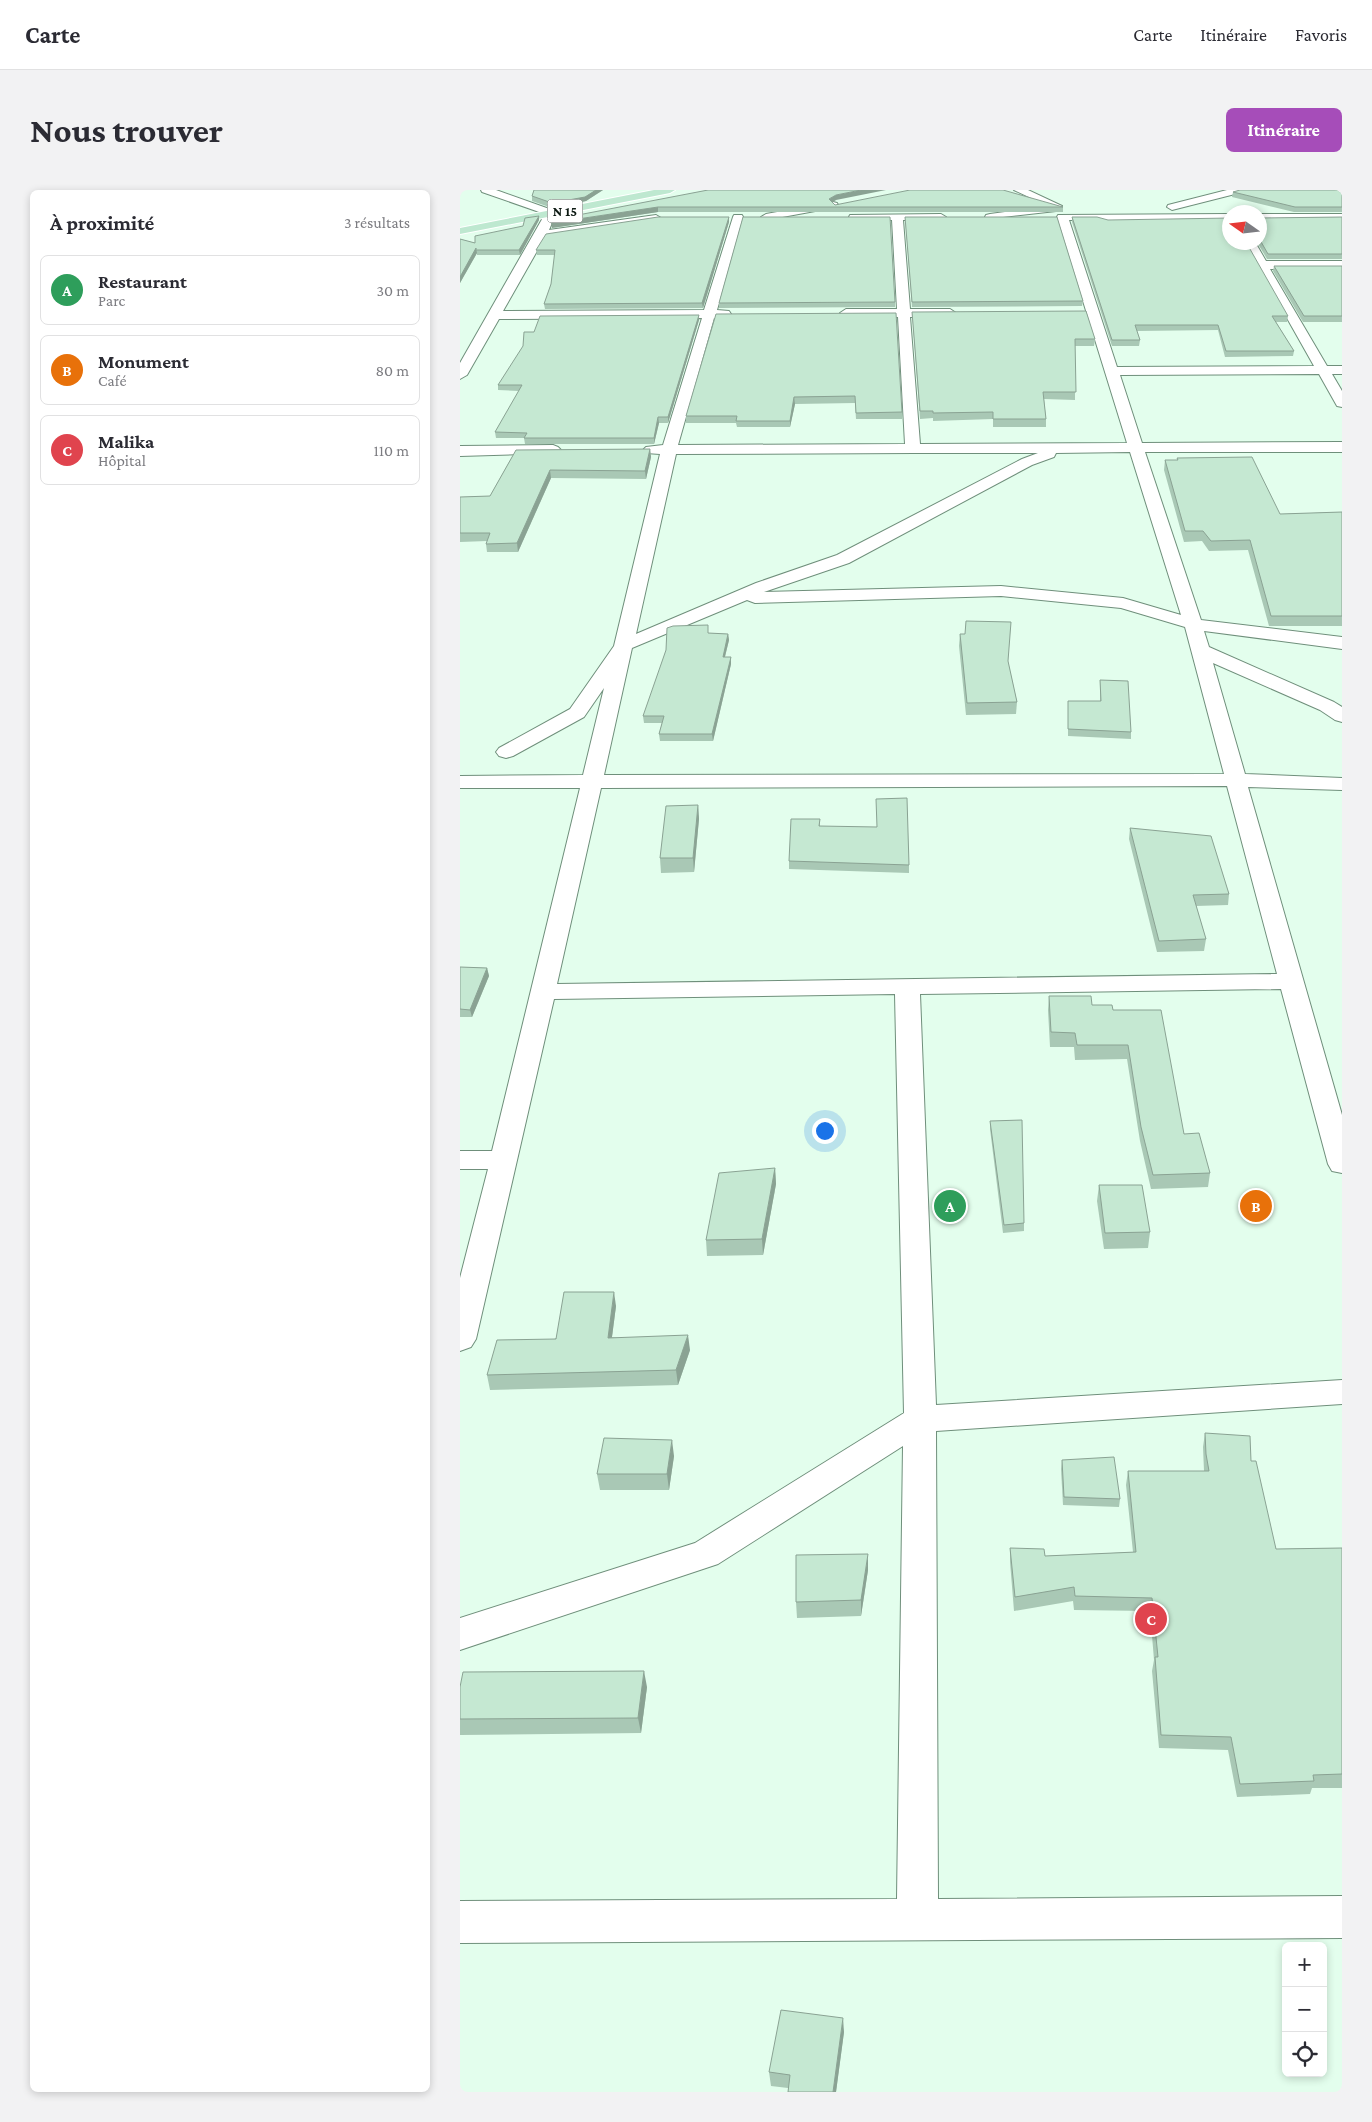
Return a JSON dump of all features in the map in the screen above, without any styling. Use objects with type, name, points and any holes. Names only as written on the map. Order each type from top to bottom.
[{"type":"main road","name":"N 15","points":[[460,231],[670,190]]},
{"type":"street","points":[[460,375],[541,234],[551,213],[486,190]]},
{"type":"street","points":[[1019,190],[1061,212],[1129,217],[1222,217]]},
{"type":"street","points":[[1129,217],[1239,190]]},
{"type":"street","points":[[1163,204],[1192,202]]},
{"type":"street","points":[[541,234],[663,218],[598,204]]},
{"type":"street","points":[[747,217],[841,204]]},
{"type":"street","points":[[985,217],[1124,206]]},
{"type":"street","points":[[1061,212],[1087,312],[1111,371],[1193,624],[1340,1154]]},
{"type":"street","points":[[747,217],[953,217]]},
{"type":"street","points":[[460,1339],[504,1160],[669,450],[709,314],[747,217]]},
{"type":"street","points":[[898,217],[913,449]]},
{"type":"street","points":[[1267,217],[1342,217]]},
{"type":"street","points":[[1254,250],[1342,403]]},
{"type":"street","points":[[1262,265],[1342,265]]},
{"type":"street","points":[[836,313],[963,313]]},
{"type":"street","points":[[493,316],[738,314]]},
{"type":"street","points":[[467,338],[480,338]]},
{"type":"street","points":[[1111,371],[1342,370]]},
{"type":"street","points":[[639,450],[1342,447]]},
{"type":"street","points":[[506,752],[577,713],[624,645],[736,598],[843,558],[1027,462],[1068,448]]},
{"type":"street","points":[[460,451],[570,450]]},
{"type":"street","points":[[736,598],[1001,591],[1123,603],[1193,624],[1342,643]]},
{"type":"street","points":[[1200,650],[1326,706],[1342,716]]},
{"type":"street","points":[[460,782],[1236,780],[1342,784]]},
{"type":"street","points":[[543,992],[1292,981]]},
{"type":"street","points":[[907,987],[920,1418],[917,1919]]},
{"type":"street","points":[[460,1160],[504,1160]]},
{"type":"street","points":[[460,1634],[706,1554],[920,1418],[1342,1392]]},
{"type":"street","points":[[460,1922],[1342,1917]]},
{"type":"building","points":[[534,190],[596,190],[585,197],[552,203],[532,196]]},
{"type":"building","points":[[708,190],[861,190],[836,195],[829,199],[835,205],[910,190],[1003,190],[1063,207],[658,207],[551,223],[552,220]]},
{"type":"building","points":[[1240,190],[1342,190],[1342,207],[1295,207],[1233,192]]},
{"type":"building","points":[[539,216],[519,250],[476,250],[476,248],[460,277],[460,239],[475,243],[475,236],[523,226],[525,218]]},
{"type":"building","points":[[658,217],[729,217],[702,303],[544,304],[551,284],[555,250],[536,250],[546,234]]},
{"type":"building","points":[[743,217],[890,217],[895,302],[719,303]]},
{"type":"building","points":[[905,217],[1057,217],[1083,301],[912,302]]},
{"type":"building","points":[[1072,217],[1097,217],[1108,220],[1222,218],[1222,250],[1251,250],[1288,316],[1272,316],[1294,351],[1226,351],[1218,325],[1135,325],[1140,340],[1112,340]]},
{"type":"building","points":[[1342,217],[1342,254],[1268,254],[1266,250],[1267,218]]},
{"type":"building","points":[[1274,266],[1342,266],[1342,316],[1304,316]]},
{"type":"building","points":[[1086,311],[1095,339],[1075,339],[1076,392],[1043,392],[1046,419],[993,419],[993,412],[933,413],[933,411],[920,411],[912,312]]},
{"type":"building","points":[[896,313],[902,412],[856,413],[855,396],[794,397],[790,421],[736,421],[737,416],[686,416],[716,314]]},
{"type":"building","points":[[699,315],[668,417],[658,417],[654,438],[524,438],[527,433],[495,432],[522,385],[498,385],[523,346],[524,332],[534,332],[540,316]]},
{"type":"building","points":[[650,449],[645,471],[550,470],[517,543],[486,544],[490,533],[460,533],[460,497],[490,496],[516,450]]},
{"type":"building","points":[[1252,457],[1280,514],[1342,512],[1342,616],[1271,616],[1250,540],[1211,541],[1203,531],[1185,531],[1165,460],[1178,460],[1177,458]]},
{"type":"building","points":[[966,621],[1011,622],[1008,661],[1017,702],[967,703],[960,634],[965,634]]},
{"type":"building","points":[[708,625],[708,633],[728,634],[723,657],[731,657],[712,734],[659,734],[664,716],[643,716],[666,650],[667,628],[673,626]]},
{"type":"building","points":[[1100,680],[1128,681],[1131,732],[1068,729],[1068,701],[1101,701]]},
{"type":"building","points":[[907,798],[909,865],[789,861],[791,819],[820,819],[819,826],[877,827],[876,799]]},
{"type":"building","points":[[698,805],[693,858],[660,858],[666,806]]},
{"type":"building","points":[[1130,828],[1211,836],[1229,894],[1193,895],[1206,939],[1159,941]]},
{"type":"building","points":[[460,967],[487,968],[470,1010],[460,1009]]},
{"type":"building","points":[[1049,996],[1091,996],[1092,1005],[1112,1005],[1113,1010],[1161,1010],[1184,1134],[1199,1133],[1210,1173],[1153,1175],[1141,1127],[1128,1045],[1077,1045],[1075,1033],[1051,1032]]},
{"type":"building","points":[[1022,1120],[1024,1223],[1004,1225],[990,1121]]},
{"type":"building","points":[[775,1168],[762,1239],[706,1240],[719,1173]]},
{"type":"building","points":[[1099,1185],[1142,1185],[1150,1232],[1105,1233]]},
{"type":"building","points":[[564,1292],[614,1292],[608,1338],[688,1335],[676,1370],[487,1375],[497,1340],[556,1339]]},
{"type":"building","points":[[1205,1433],[1250,1436],[1251,1461],[1256,1461],[1276,1549],[1342,1548],[1342,1774],[1313,1775],[1314,1781],[1240,1784],[1231,1737],[1161,1735],[1155,1657],[1158,1657],[1152,1598],[1075,1596],[1074,1587],[1015,1597],[1010,1548],[1044,1549],[1045,1556],[1136,1552],[1128,1471],[1209,1471]]},
{"type":"building","points":[[604,1438],[672,1440],[667,1474],[597,1474]]},
{"type":"building","points":[[1114,1457],[1120,1499],[1064,1497],[1062,1460]]},
{"type":"building","points":[[868,1554],[861,1600],[796,1602],[796,1555]]},
{"type":"building","points":[[644,1671],[638,1718],[460,1719],[460,1687],[463,1672]]},
{"type":"building","points":[[781,2010],[843,2018],[833,2092],[788,2092],[790,2075],[769,2072]]},
{"type":"place","name":"Restaurant","points":[[950,1206]]},
{"type":"place","name":"Monument","points":[[1256,1206]]},
{"type":"place","name":"Malika","points":[[1151,1619]]}]
